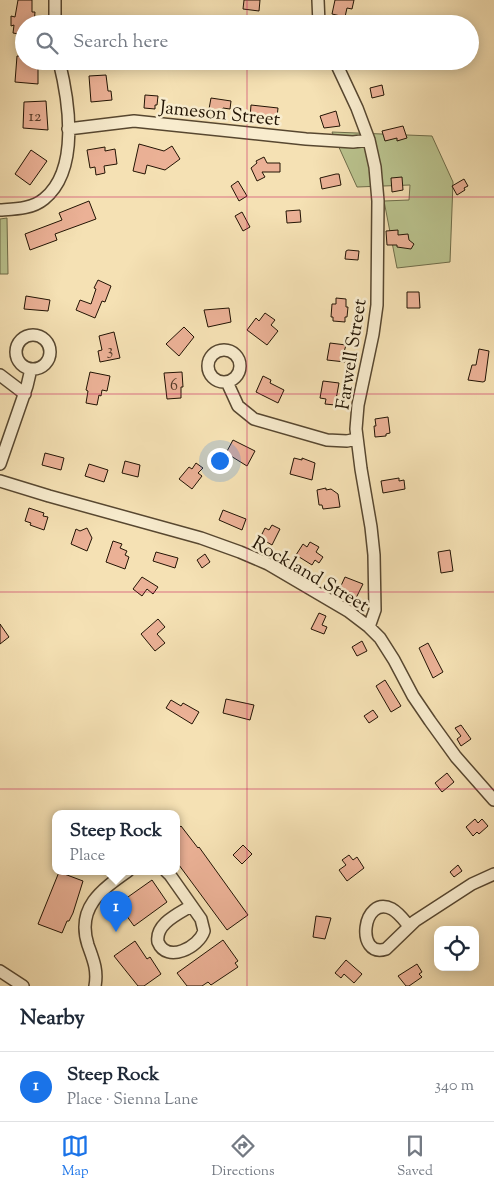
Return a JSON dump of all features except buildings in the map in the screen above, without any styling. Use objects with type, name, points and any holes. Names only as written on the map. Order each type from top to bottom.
[{"type":"street","points":[[55,0],[55,15]]},
{"type":"street","points":[[318,0],[319,15]]},
{"type":"street","points":[[0,210],[29,207],[43,200],[56,187],[66,162],[68,129],[65,84],[61,70]]},
{"type":"street","name":"Farwell Street","points":[[339,70],[369,140],[375,167],[378,200],[377,298],[373,334],[358,405],[357,440],[374,549],[375,610],[369,627]]},
{"type":"street","name":"Jameson Street","points":[[68,129],[134,121],[306,139],[354,142],[369,140]]},
{"type":"street","points":[[0,464],[25,394],[31,369]]},
{"type":"street","points":[[0,375],[25,394]]},
{"type":"street","points":[[227,382],[238,406],[254,419],[327,440],[357,440]]},
{"type":"street","name":"Rockland Street","points":[[0,481],[201,538],[255,558],[348,611],[369,627],[387,648],[413,696],[435,729],[456,757],[494,800]]},
{"type":"street","points":[[408,926],[472,884],[494,874]]},
{"type":"street","points":[[96,986],[95,965],[85,934],[87,914],[93,900],[100,892],[123,875]]},
{"type":"street","points":[[169,875],[191,906]]},
{"type":"street","points":[[0,971],[23,986]]},
{"type":"green space","points":[[332,132],[432,136],[453,182],[450,262],[397,268],[384,201],[409,200],[410,185],[357,187]]},
{"type":"green space","points":[[7,218],[8,274],[0,274],[0,219]]},
{"type":"place","name":"Steep Rock","points":[[116,932]]}]
